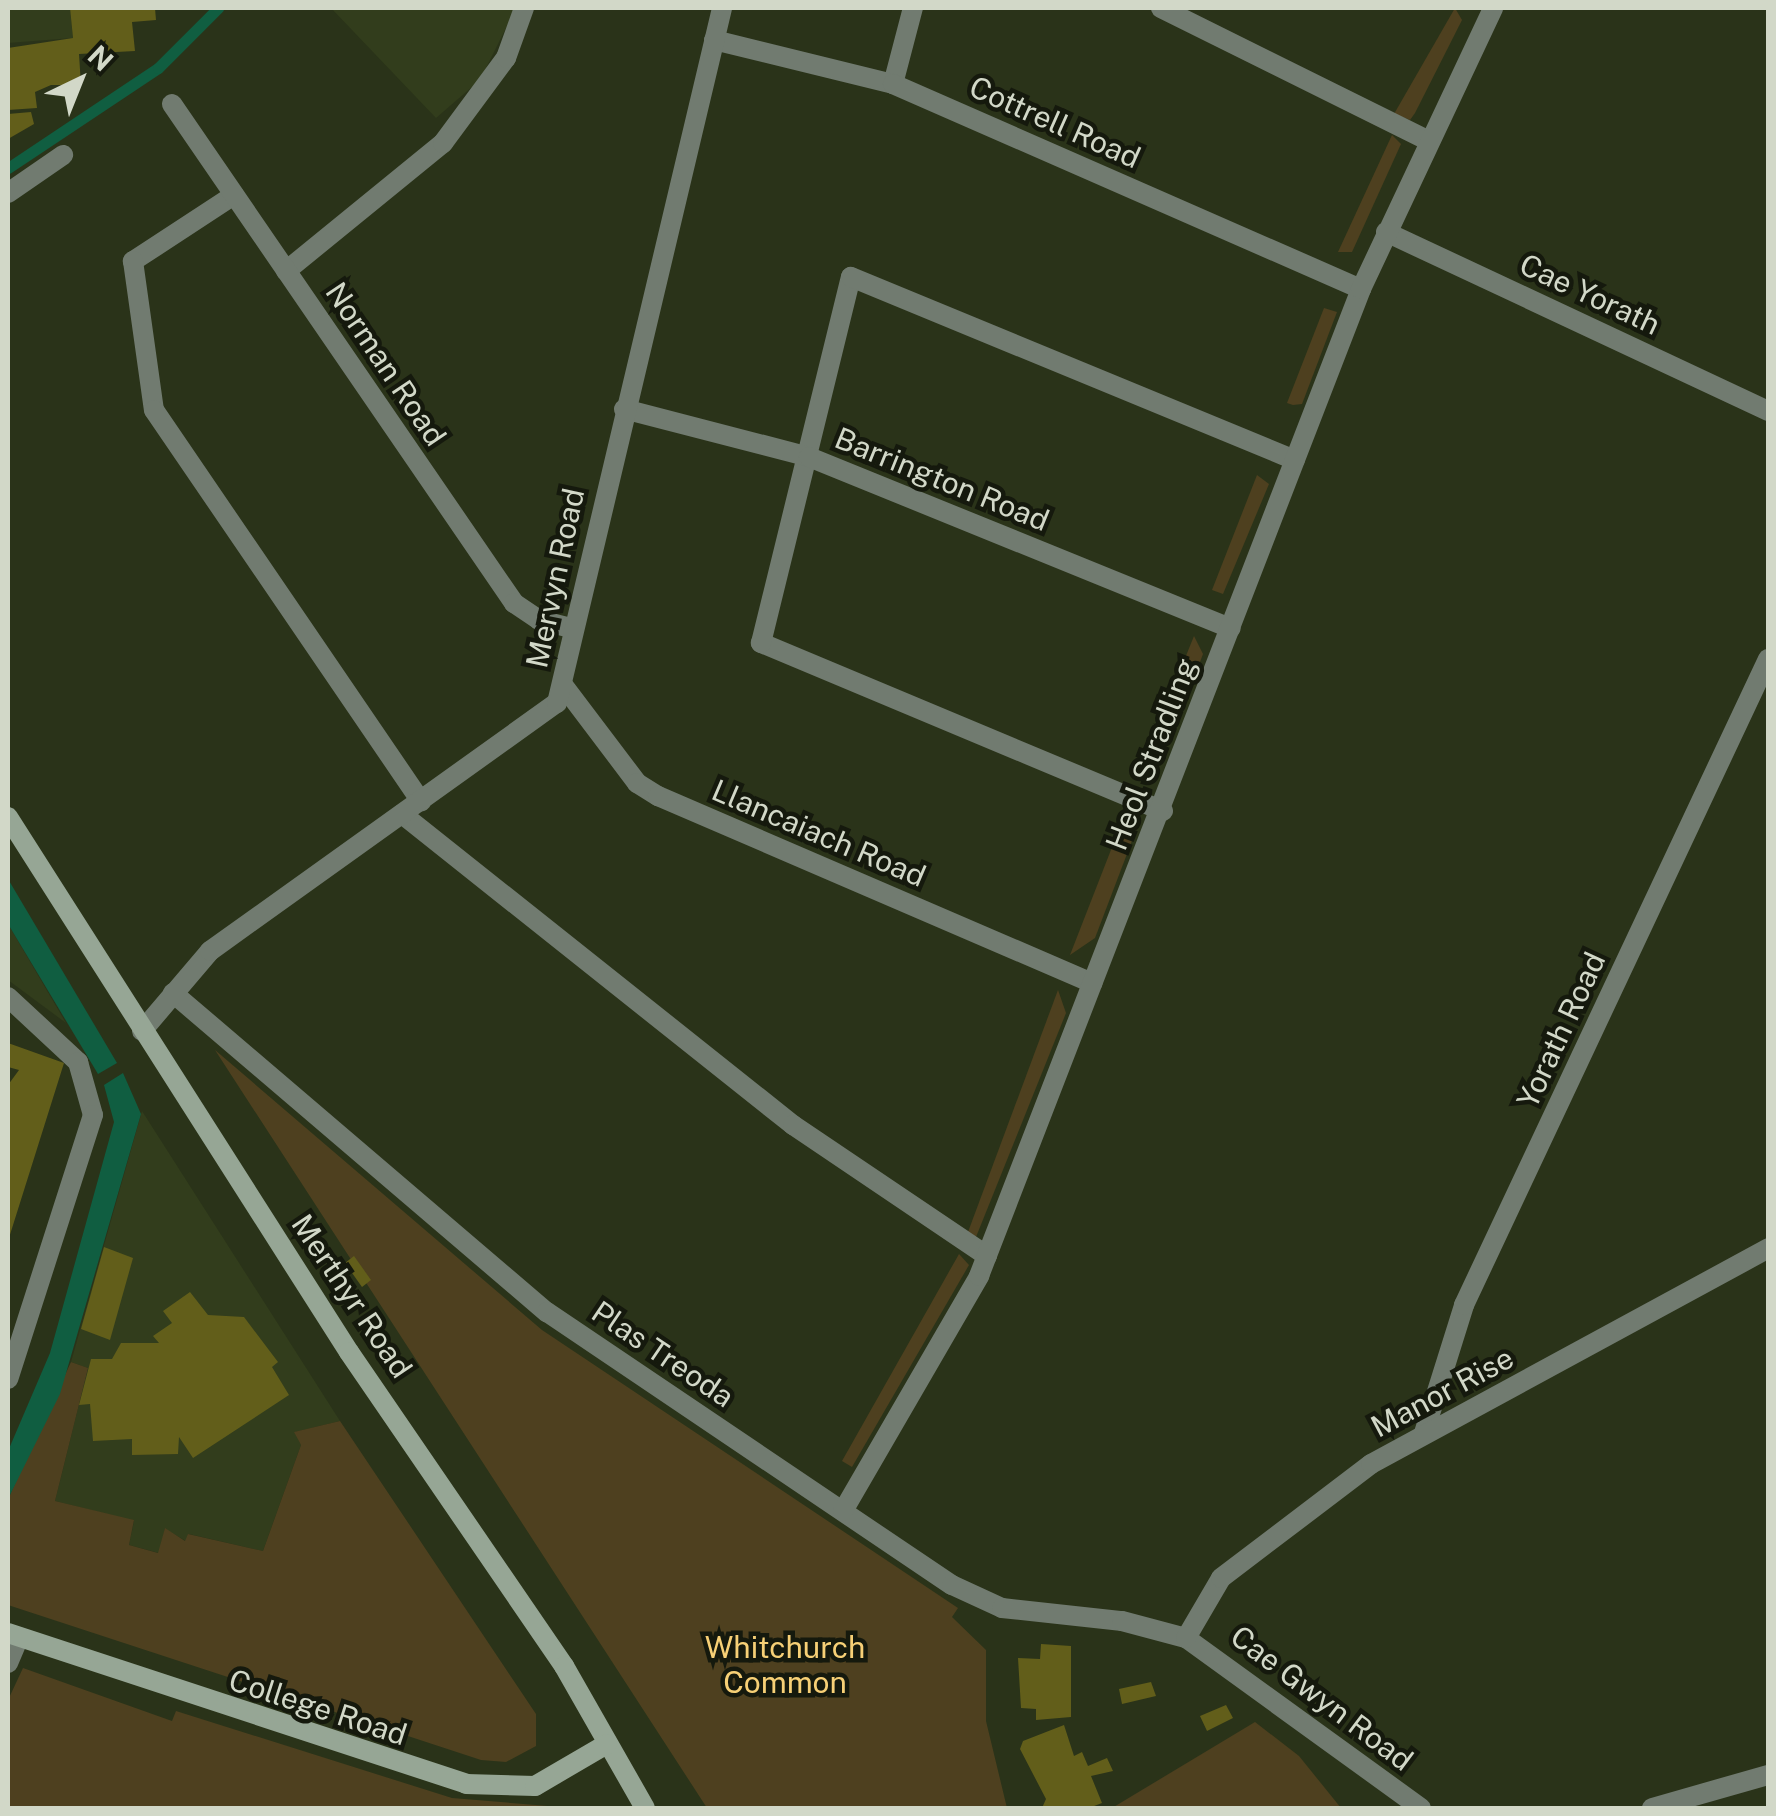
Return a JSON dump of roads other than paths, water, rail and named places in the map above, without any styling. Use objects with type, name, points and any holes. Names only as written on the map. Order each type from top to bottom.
[{"type":"street","points":[[286,271],[443,143],[506,58],[524,8]]},
{"type":"street","name":"Mervyn Road","points":[[142,1031],[222,941],[548,715],[563,685],[624,408],[722,8]]},
{"type":"street","points":[[893,84],[912,8]]},
{"type":"street","points":[[1162,8],[1427,140]]},
{"type":"street","name":"Heol Stradling","points":[[842,1511],[987,1256],[1163,811],[1361,290],[1427,140],[1492,8]]},
{"type":"street","name":"Cottrell Road","points":[[714,40],[893,84],[1361,290]]},
{"type":"street","name":"Norman Road","points":[[172,104],[514,603],[574,629]]},
{"type":"street","points":[[8,192],[63,155]]},
{"type":"street","points":[[234,195],[133,262],[154,410],[420,802]]},
{"type":"street","name":"Cae Yorath","points":[[1386,232],[1768,411]]},
{"type":"street","points":[[1163,811],[761,643],[852,277],[1295,460]]},
{"type":"street","name":"Barrington Road","points":[[624,408],[809,458],[1231,628]]},
{"type":"street","name":"Yorath Road","points":[[1424,1433],[1464,1305],[1768,659]]},
{"type":"street","name":"Llancaiach Road","points":[[563,685],[637,783],[658,796],[1093,983]]},
{"type":"street","points":[[402,814],[792,1125],[987,1256]]},
{"type":"street","name":"Merthyr Road","points":[[8,818],[142,1031],[542,1632],[645,1808]]},
{"type":"street","name":"Plas Treoda","points":[[172,993],[547,1312],[979,1600],[1186,1638]]},
{"type":"street","points":[[8,996],[78,1062],[93,1114],[8,1379]]},
{"type":"street","name":"Manor Rise","points":[[1186,1638],[1203,1598],[1247,1556],[1424,1433],[1768,1248]]},
{"type":"street","points":[[8,1663],[13,1635]]},
{"type":"street","name":"College Road","points":[[13,1635],[466,1784],[535,1786],[607,1744]]},
{"type":"street","name":"Cae Gwyn Road","points":[[1186,1638],[1421,1808]]},
{"type":"street","points":[[1652,1808],[1768,1775]]},
{"type":"waterway","points":[[8,168],[158,68],[218,8]]},
{"type":"park label","name":"Whitchurch Common","points":[[785,1664]]}]
